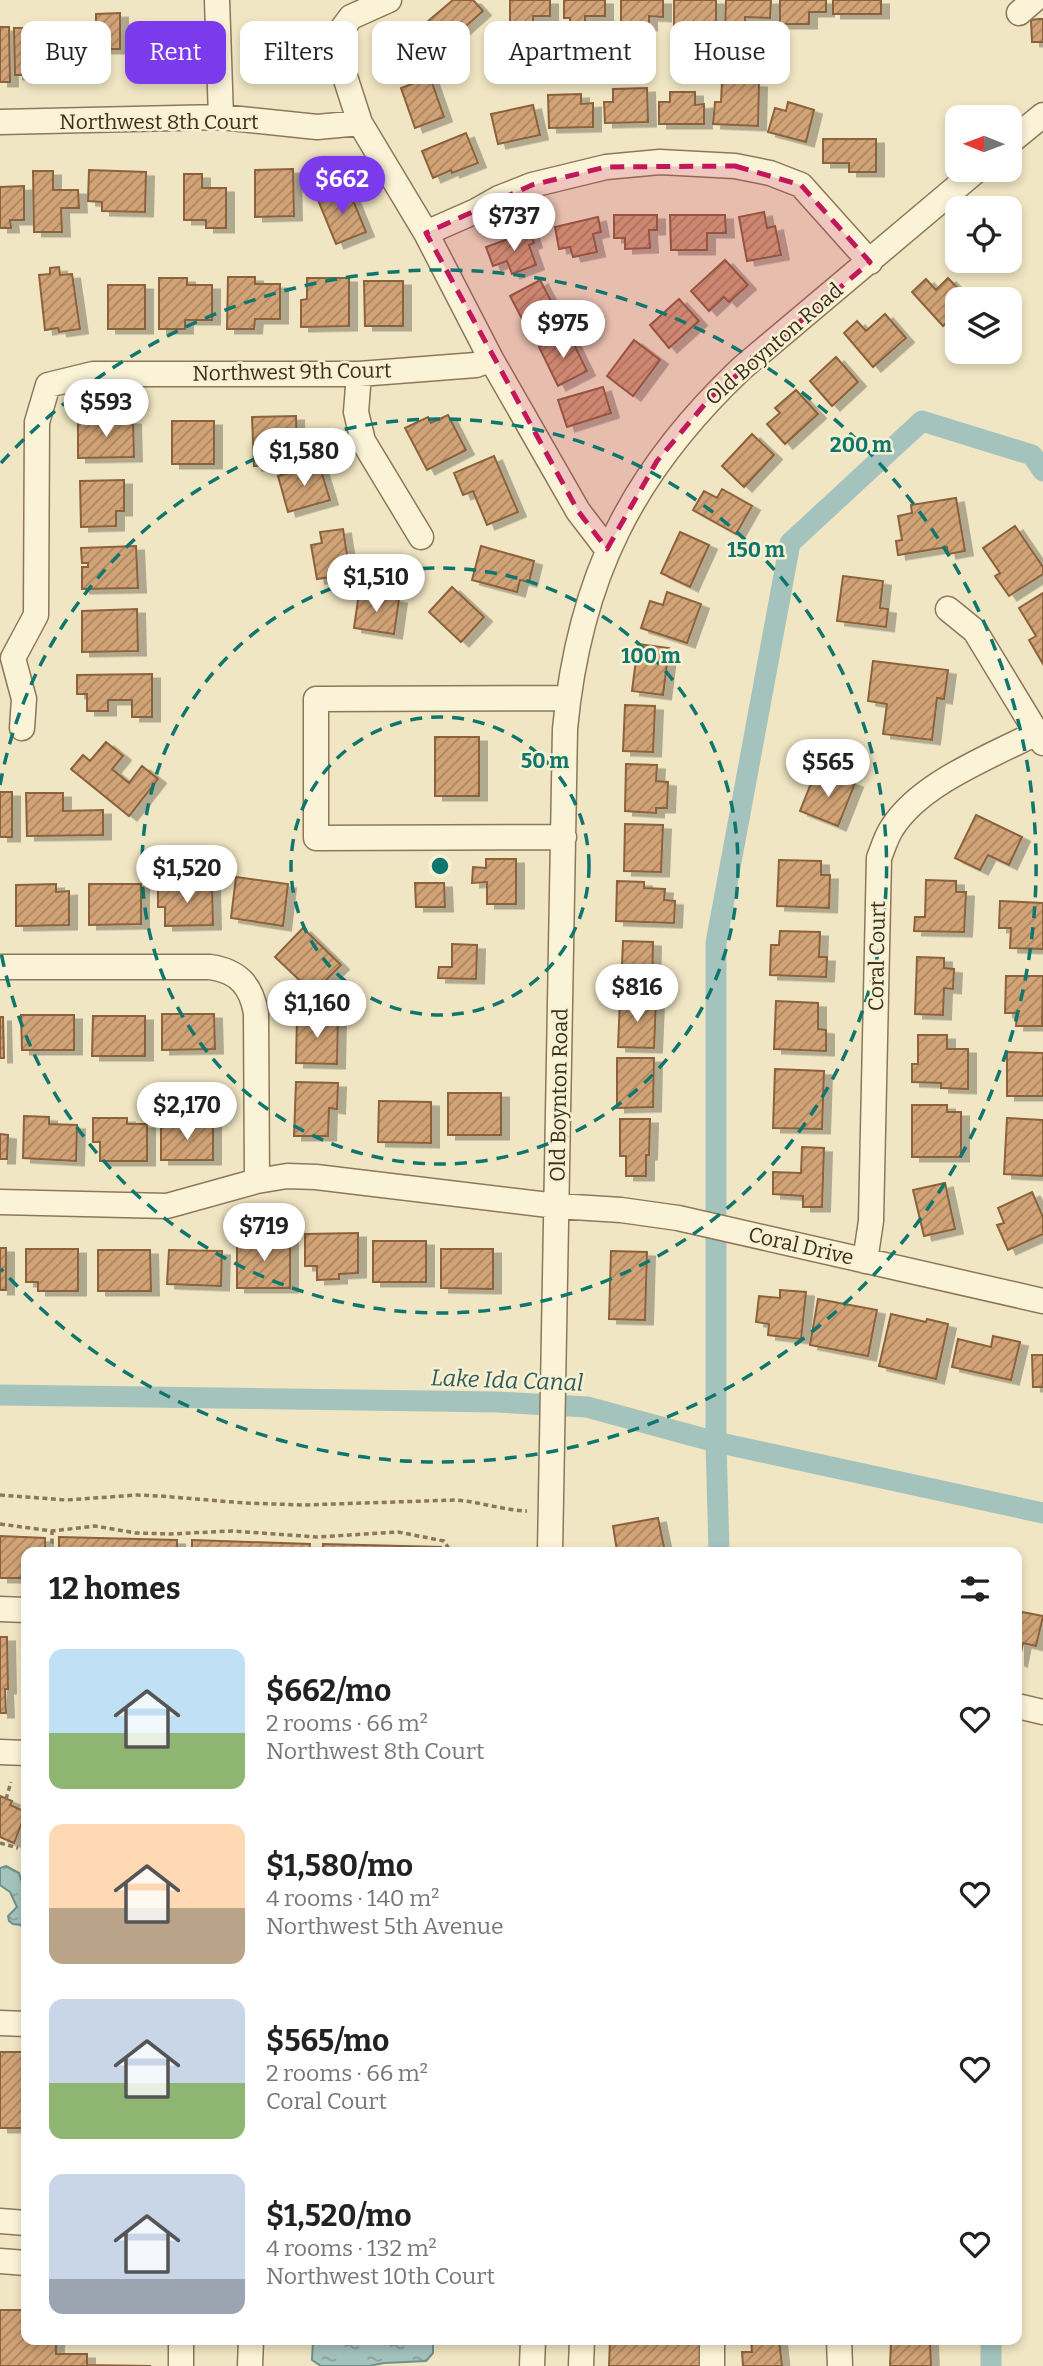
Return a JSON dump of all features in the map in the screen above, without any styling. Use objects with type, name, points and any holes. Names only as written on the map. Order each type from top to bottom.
[{"type":"street","points":[[217,0],[221,117]]},
{"type":"street","points":[[389,0],[351,18],[342,29],[338,42],[338,55],[360,123],[426,233],[491,359],[578,511],[607,549]]},
{"type":"street","points":[[1022,132],[1043,115]]},
{"type":"street","name":"Northwest 8th Court","points":[[0,122],[221,117],[317,127],[360,123]]},
{"type":"street","points":[[426,233],[499,198],[532,186],[606,167],[660,162],[735,166],[770,173],[801,185],[870,262]]},
{"type":"street","name":"Old Boynton Road","points":[[550,1547],[564,765],[568,698],[579,634],[589,600],[607,549],[635,495],[657,461],[710,398],[742,368],[964,182]]},
{"type":"street","name":"Northwest 9th Court","points":[[6,655],[36,615],[37,422],[50,384],[93,374],[359,374],[476,365],[491,359]]},
{"type":"street","points":[[359,374],[356,412],[363,441],[421,537]]},
{"type":"street","points":[[948,609],[975,631],[1040,738]]},
{"type":"street","points":[[6,655],[24,699],[22,728]]},
{"type":"street","points":[[564,837],[316,838],[316,699],[568,698]]},
{"type":"street","name":"Coral Court","points":[[865,1261],[871,1221],[879,858],[891,830],[915,800],[934,787],[1040,738]]},
{"type":"street","points":[[0,967],[210,967],[237,975],[254,998],[256,1013],[257,1181]]},
{"type":"street","name":"Coral Drive","points":[[0,1202],[167,1206],[257,1181],[288,1176],[316,1177],[678,1218],[1043,1301]]},
{"type":"street","points":[[0,1609],[21,1610]]},
{"type":"street","points":[[1022,1707],[1043,1712]]},
{"type":"street","points":[[0,1752],[21,1753]]},
{"type":"street","points":[[0,2023],[21,2024]]},
{"type":"street","points":[[0,2221],[21,2223]]},
{"type":"street","points":[[0,2261],[21,2263]]},
{"type":"street","points":[[181,2345],[181,2366]]},
{"type":"street","points":[[250,2366],[251,2345]]},
{"type":"street","points":[[532,2366],[533,2345]]},
{"type":"street","points":[[581,2366],[582,2345]]},
{"type":"street","points":[[712,2345],[712,2366]]},
{"type":"street","points":[[839,2345],[840,2366]]},
{"type":"path","points":[[0,1495],[66,1500],[137,1495],[303,1505],[456,1500],[502,1510],[527,1511]]},
{"type":"path","points":[[0,1524],[52,1531],[95,1526],[136,1533],[232,1531],[317,1537],[398,1532],[444,1541],[448,1547]]},
{"type":"path","points":[[52,1531],[52,1547]]},
{"type":"path","points":[[6,1799],[11,1783]]},
{"type":"path","points":[[0,1843],[18,1848]]},
{"type":"highlighted area","points":[[735,166],[801,185],[870,262],[710,398],[657,461],[607,549],[578,511],[426,233],[532,185],[606,167]]},
{"type":"water","points":[[6,1866],[19,1873],[21,1925],[9,1921],[8,1916],[17,1907],[10,1892],[0,1885],[0,1868]]},
{"type":"water","points":[[313,2345],[433,2345],[433,2353],[426,2361],[369,2366],[321,2366],[312,2360]]},
{"type":"building","points":[[453,0],[473,0],[483,11],[470,23],[428,21]]},
{"type":"building","points":[[510,0],[550,0],[550,16],[533,16],[533,21],[510,21]]},
{"type":"building","points":[[564,0],[605,0],[605,16],[585,16],[585,21],[570,21],[570,18],[564,18]]},
{"type":"building","points":[[621,0],[663,0],[663,17],[649,16],[649,21],[621,21]]},
{"type":"building","points":[[674,0],[716,0],[716,21],[674,21]]},
{"type":"building","points":[[726,0],[771,0],[770,18],[745,17],[745,21],[725,21]]},
{"type":"building","points":[[780,0],[826,0],[826,12],[809,12],[809,24],[780,21]]},
{"type":"building","points":[[833,0],[881,0],[881,14],[833,14]]},
{"type":"building","points":[[120,13],[120,49],[111,49],[111,21],[96,21],[96,14]]},
{"type":"building","points":[[1043,19],[1043,42],[1032,42],[1031,20]]},
{"type":"building","points":[[0,27],[9,27],[10,82],[0,82]]},
{"type":"building","points":[[14,28],[21,28],[21,75],[15,75]]},
{"type":"building","points":[[412,84],[432,84],[444,117],[415,128],[401,88]]},
{"type":"building","points":[[722,84],[759,84],[758,126],[713,124],[715,102],[721,102]]},
{"type":"building","points":[[647,88],[648,122],[605,123],[604,102],[613,102],[613,89]]},
{"type":"building","points":[[670,92],[695,92],[695,105],[704,104],[704,124],[659,124],[659,102],[670,102]]},
{"type":"building","points":[[581,94],[581,104],[593,103],[593,127],[549,128],[548,95]]},
{"type":"building","points":[[788,102],[814,110],[806,142],[768,132],[775,108],[786,111]]},
{"type":"building","points":[[533,105],[540,135],[498,144],[491,114]]},
{"type":"building","points":[[466,133],[478,163],[433,178],[422,151]]},
{"type":"building","points":[[823,139],[876,139],[876,172],[849,172],[849,163],[823,163]]},
{"type":"building","points":[[293,169],[294,216],[255,217],[255,170]]},
{"type":"building","points":[[89,170],[146,172],[145,212],[102,211],[102,202],[88,201]]},
{"type":"building","points":[[33,171],[53,171],[53,190],[78,190],[79,208],[61,208],[62,232],[34,232]]},
{"type":"building","points":[[184,174],[202,174],[202,188],[226,188],[226,228],[206,228],[206,220],[184,220]]},
{"type":"building","points":[[24,186],[24,220],[10,220],[11,228],[0,228],[0,187]]},
{"type":"building","points":[[348,188],[366,232],[336,244],[318,200]]},
{"type":"building","points":[[764,212],[767,228],[775,226],[781,255],[747,261],[739,217]]},
{"type":"building","points":[[614,215],[657,215],[657,230],[649,230],[650,248],[625,249],[625,238],[614,238]]},
{"type":"building","points":[[670,215],[725,215],[726,233],[707,233],[707,250],[671,250]]},
{"type":"building","points":[[598,217],[601,232],[593,234],[597,252],[573,257],[570,247],[559,249],[555,227]]},
{"type":"building","points":[[530,231],[534,243],[529,245],[536,265],[512,274],[507,261],[493,266],[486,247]]},
{"type":"building","points":[[725,260],[748,285],[729,302],[724,297],[709,311],[691,291]]},
{"type":"building","points":[[59,267],[60,275],[72,274],[80,329],[59,332],[58,328],[45,330],[39,275],[50,274],[50,268]]},
{"type":"building","points":[[228,277],[255,277],[255,284],[280,284],[280,319],[255,319],[254,329],[227,329]]},
{"type":"building","points":[[159,278],[187,278],[187,285],[212,285],[212,320],[185,320],[185,329],[159,329]]},
{"type":"building","points":[[307,278],[349,278],[349,326],[301,327],[301,300],[307,299]]},
{"type":"building","points":[[948,278],[957,287],[945,287],[943,326],[912,292],[926,279],[936,290]]},
{"type":"building","points":[[540,280],[561,320],[531,336],[510,296]]},
{"type":"building","points":[[364,281],[403,281],[403,326],[365,326]]},
{"type":"building","points":[[108,285],[145,285],[145,329],[108,329]]},
{"type":"building","points":[[679,299],[699,321],[669,348],[650,325]]},
{"type":"building","points":[[885,314],[906,338],[873,367],[844,333],[857,321],[866,331]]},
{"type":"building","points":[[558,337],[562,345],[572,340],[587,371],[558,386],[539,347]]},
{"type":"building","points":[[634,340],[660,360],[633,396],[607,376]]},
{"type":"building","points":[[836,357],[858,382],[832,406],[810,381]]},
{"type":"building","points":[[603,387],[611,413],[567,427],[558,400]]},
{"type":"building","points":[[796,390],[818,414],[785,444],[767,424],[780,413],[775,408]]},
{"type":"building","points":[[448,415],[466,450],[427,470],[405,428],[428,417],[431,423]]},
{"type":"building","points":[[296,416],[297,453],[275,453],[275,465],[254,466],[252,417]]},
{"type":"building","points":[[78,420],[133,420],[134,457],[78,458]]},
{"type":"building","points":[[172,421],[214,421],[214,464],[172,464]]},
{"type":"building","points":[[752,434],[774,455],[744,487],[722,466]]},
{"type":"building","points":[[494,456],[518,512],[487,525],[473,491],[463,495],[454,473]]},
{"type":"building","points":[[319,464],[330,500],[288,512],[278,476]]},
{"type":"building","points":[[124,480],[124,511],[116,511],[116,526],[81,527],[80,481]]},
{"type":"building","points":[[722,489],[752,506],[736,534],[693,510],[704,491],[717,498]]},
{"type":"building","points":[[956,498],[965,551],[948,554],[947,547],[898,555],[896,541],[902,540],[898,516],[912,513],[911,505]]},
{"type":"building","points":[[1015,526],[1043,567],[1043,574],[1009,596],[995,576],[1000,573],[983,548]]},
{"type":"building","points":[[343,529],[350,574],[317,579],[311,545],[322,543],[320,532]]},
{"type":"building","points":[[680,532],[709,545],[690,587],[661,573]]},
{"type":"building","points":[[136,546],[138,588],[82,589],[82,567],[88,567],[88,563],[82,563],[81,548]]},
{"type":"building","points":[[481,546],[534,561],[529,582],[520,580],[517,592],[472,580]]},
{"type":"building","points":[[843,576],[883,581],[880,608],[888,609],[886,627],[837,621]]},
{"type":"building","points":[[452,587],[484,617],[461,642],[429,612]]},
{"type":"building","points":[[667,592],[701,604],[687,643],[641,628],[650,601],[663,605]]},
{"type":"building","points":[[359,593],[399,599],[394,634],[354,628]]},
{"type":"building","points":[[1043,593],[1043,664],[1029,640],[1036,636],[1019,608]]},
{"type":"building","points":[[137,609],[138,651],[82,652],[82,611]]},
{"type":"building","points":[[638,644],[669,648],[663,695],[632,691]]},
{"type":"building","points":[[873,661],[948,670],[944,699],[937,698],[932,740],[883,734],[887,704],[868,701]]},
{"type":"building","points":[[152,674],[152,717],[132,717],[132,700],[108,700],[108,711],[87,711],[87,694],[77,694],[77,675]]},
{"type":"building","points":[[625,705],[655,706],[653,752],[623,751]]},
{"type":"building","points":[[435,737],[479,737],[479,796],[435,796]]},
{"type":"building","points":[[106,742],[123,756],[112,769],[129,783],[142,766],[158,779],[129,816],[71,769],[83,755],[90,761]]},
{"type":"building","points":[[626,764],[657,765],[656,781],[668,782],[667,808],[656,808],[656,813],[625,811]]},
{"type":"building","points":[[830,773],[855,783],[838,826],[800,811],[814,776],[827,781]]},
{"type":"building","points":[[0,792],[12,792],[12,837],[0,837]]},
{"type":"building","points":[[26,793],[63,793],[63,811],[103,810],[103,835],[27,836]]},
{"type":"building","points":[[976,815],[1022,837],[1009,865],[988,855],[980,870],[955,858]]},
{"type":"building","points":[[625,824],[663,825],[661,872],[624,871]]},
{"type":"building","points":[[486,859],[516,859],[516,904],[487,904],[487,882],[472,883],[473,867],[486,868]]},
{"type":"building","points":[[779,860],[821,861],[821,875],[830,875],[829,908],[777,906]]},
{"type":"building","points":[[236,877],[288,884],[283,926],[231,918]]},
{"type":"building","points":[[926,880],[956,881],[956,892],[966,892],[964,932],[914,931],[915,917],[925,917]]},
{"type":"building","points":[[617,881],[644,882],[644,888],[665,889],[664,900],[675,901],[674,923],[616,921]]},
{"type":"building","points":[[415,883],[444,883],[445,907],[416,907]]},
{"type":"building","points":[[56,884],[56,892],[69,891],[69,925],[16,926],[16,885]]},
{"type":"building","points":[[89,884],[141,884],[141,924],[89,925]]},
{"type":"building","points":[[212,885],[213,925],[165,926],[165,907],[158,907],[158,886]]},
{"type":"building","points":[[1000,901],[1043,903],[1043,949],[1010,948],[1011,928],[999,928]]},
{"type":"building","points":[[303,928],[341,965],[313,993],[275,957]]},
{"type":"building","points":[[780,931],[820,932],[819,957],[827,957],[826,977],[770,975],[771,945],[779,945]]},
{"type":"building","points":[[623,941],[653,942],[652,989],[621,988]]},
{"type":"building","points":[[452,944],[477,945],[476,979],[438,978],[439,967],[452,967]]},
{"type":"building","points":[[917,957],[944,958],[944,968],[954,969],[953,989],[944,988],[943,1015],[915,1014]]},
{"type":"building","points":[[1006,976],[1043,976],[1042,1026],[1016,1026],[1017,1013],[1005,1013]]},
{"type":"building","points":[[620,999],[656,1000],[654,1048],[618,1047]]},
{"type":"building","points":[[776,1001],[818,1003],[818,1029],[826,1030],[826,1051],[774,1049]]},
{"type":"building","points":[[162,1014],[214,1014],[215,1049],[162,1050]]},
{"type":"building","points":[[21,1015],[74,1015],[74,1050],[22,1050]]},
{"type":"building","points":[[297,1015],[338,1017],[337,1064],[296,1063]]},
{"type":"building","points":[[93,1016],[145,1016],[145,1056],[92,1056]]},
{"type":"building","points":[[0,1017],[3,1017],[4,1058],[0,1058]]},
{"type":"building","points":[[918,1035],[947,1035],[947,1049],[968,1049],[968,1089],[941,1088],[941,1083],[912,1082],[912,1064],[918,1064]]},
{"type":"building","points":[[1007,1052],[1043,1053],[1043,1096],[1007,1096]]},
{"type":"building","points":[[617,1058],[654,1058],[653,1107],[617,1108]]},
{"type":"building","points":[[775,1069],[824,1071],[822,1129],[773,1128]]},
{"type":"building","points":[[296,1082],[338,1083],[337,1109],[329,1108],[328,1136],[294,1136]]},
{"type":"building","points":[[448,1093],[501,1093],[501,1135],[448,1135]]},
{"type":"building","points":[[379,1101],[431,1102],[431,1143],[378,1142]]},
{"type":"building","points":[[912,1105],[947,1105],[947,1112],[961,1112],[961,1157],[912,1157]]},
{"type":"building","points":[[24,1116],[49,1117],[49,1124],[77,1125],[76,1161],[23,1158]]},
{"type":"building","points":[[93,1118],[127,1118],[127,1124],[147,1124],[147,1161],[100,1161],[100,1142],[93,1142]]},
{"type":"building","points":[[1007,1118],[1043,1120],[1043,1176],[1004,1174]]},
{"type":"building","points":[[620,1119],[650,1119],[646,1176],[626,1176],[626,1156],[620,1156]]},
{"type":"building","points":[[161,1123],[213,1123],[213,1160],[161,1160]]},
{"type":"building","points":[[0,1134],[8,1135],[7,1159],[0,1159]]},
{"type":"building","points":[[802,1147],[824,1148],[822,1207],[803,1207],[803,1196],[773,1194],[773,1172],[801,1173]]},
{"type":"building","points":[[945,1183],[955,1229],[924,1236],[913,1190]]},
{"type":"building","points":[[1032,1192],[1043,1217],[1043,1234],[1008,1250],[997,1225],[1004,1223],[998,1208]]},
{"type":"building","points":[[358,1233],[358,1273],[339,1274],[339,1279],[317,1280],[317,1266],[305,1266],[305,1234]]},
{"type":"building","points":[[237,1238],[290,1238],[290,1288],[237,1288]]},
{"type":"building","points":[[373,1241],[426,1241],[426,1282],[373,1282]]},
{"type":"building","points":[[0,1248],[6,1248],[6,1290],[0,1290]]},
{"type":"building","points":[[26,1249],[78,1249],[78,1291],[38,1291],[38,1282],[26,1282]]},
{"type":"building","points":[[441,1249],[493,1249],[493,1289],[441,1288]]},
{"type":"building","points":[[98,1250],[150,1250],[151,1291],[98,1291]]},
{"type":"building","points":[[169,1250],[222,1251],[221,1286],[167,1284]]},
{"type":"building","points":[[611,1251],[647,1252],[645,1320],[609,1319]]},
{"type":"building","points":[[780,1290],[806,1292],[801,1339],[768,1335],[769,1324],[756,1322],[759,1296],[780,1298]]},
{"type":"building","points":[[818,1299],[877,1310],[868,1356],[810,1345]]},
{"type":"building","points":[[891,1314],[948,1324],[936,1379],[879,1366]]},
{"type":"building","points":[[993,1336],[1020,1342],[1011,1380],[952,1367],[958,1339],[991,1347]]},
{"type":"building","points":[[1032,1355],[1043,1355],[1043,1387],[1033,1387]]},
{"type":"building","points":[[658,1518],[664,1547],[616,1547],[613,1526]]},
{"type":"building","points":[[0,1536],[45,1538],[45,1547],[21,1547],[21,1578],[0,1578]]},
{"type":"building","points":[[59,1537],[177,1540],[177,1547],[59,1547]]},
{"type":"building","points":[[192,1540],[310,1544],[310,1547],[192,1547]]},
{"type":"building","points":[[323,1544],[441,1547],[323,1547]]},
{"type":"building","points":[[1022,1612],[1043,1616],[1036,1646],[1023,1643],[1022,1648]]},
{"type":"building","points":[[0,1637],[7,1637],[6,1713],[0,1713]]},
{"type":"building","points":[[0,1796],[12,1801],[10,1805],[21,1810],[21,1825],[14,1843],[0,1837]]},
{"type":"building","points":[[0,2052],[21,2052],[21,2128],[0,2128]]},
{"type":"building","points":[[0,2310],[21,2310],[21,2345],[56,2345],[56,2354],[87,2354],[87,2365],[151,2366],[0,2366]]},
{"type":"building","points":[[610,2345],[703,2345],[703,2366],[609,2366]]},
{"type":"building","points":[[751,2345],[780,2345],[782,2366],[743,2366],[742,2352],[752,2352]]},
{"type":"building","points":[[891,2345],[930,2345],[931,2366],[890,2366]]},
{"type":"waterway","points":[[719,1547],[716,1442],[716,943],[790,543],[922,421],[1032,455],[1043,471]]},
{"type":"waterway","name":"Lake Ida Canal","points":[[0,1395],[497,1402],[587,1407],[716,1442],[1043,1513]]},
{"type":"waterway","points":[[991,2345],[991,2366]]}]
